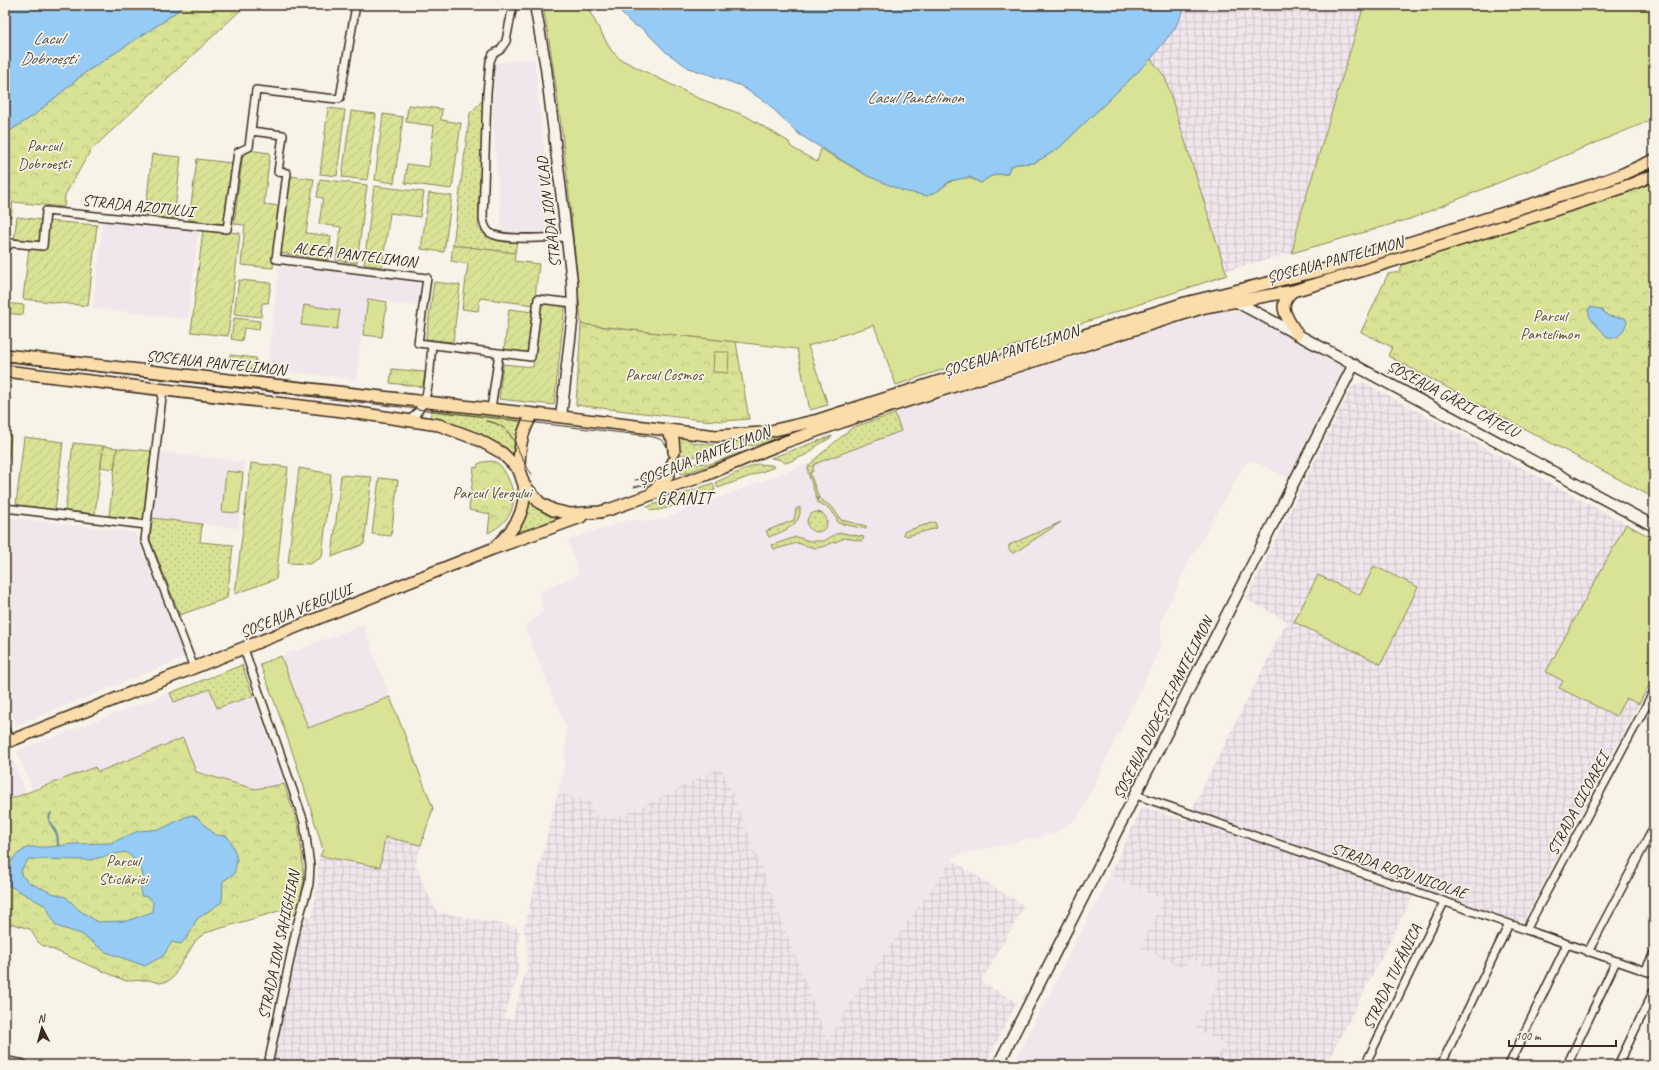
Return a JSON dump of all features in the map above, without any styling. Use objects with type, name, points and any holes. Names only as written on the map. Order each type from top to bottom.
[{"type":"main road","name":"ȘOSEAUA PANTELIMON","points":[[5,355],[491,409],[716,436],[762,433],[799,426],[1186,303],[1217,294],[1326,268],[1412,242],[1623,174],[1654,160]]},
{"type":"main road","name":"ȘOSEAUA PANTELIMON","points":[[5,371],[163,389],[439,424],[479,440],[509,458],[520,470],[524,485],[540,503],[562,513],[582,514],[600,512],[708,474],[801,436],[853,418],[1205,307],[1293,291],[1584,201],[1654,175]]},
{"type":"main road","points":[[1236,301],[1243,288]]},
{"type":"main road","points":[[1293,291],[1285,298],[1283,305],[1297,334]]},
{"type":"main road","name":"ȘOSEAUA GĂRII CĂȚELU","points":[[1217,294],[1236,301]]},
{"type":"main road","points":[[520,470],[521,443],[527,424],[533,414]]},
{"type":"main road","points":[[647,496],[667,477],[673,457],[673,439],[667,430]]},
{"type":"main road","points":[[492,550],[510,532],[520,516],[524,500],[524,485]]},
{"type":"main road","name":"ȘOSEAUA VERGULUI","points":[[7,742],[492,550],[568,521],[600,512]]},
{"type":"street","points":[[251,131],[256,90],[327,98],[340,98],[356,5]]},
{"type":"street","points":[[513,5],[506,40],[500,50],[493,54],[490,61],[487,93],[485,226],[493,235],[505,238],[568,237]]},
{"type":"street","name":"STRADA ION VLAD","points":[[535,5],[546,68],[568,237],[573,303],[561,417]]},
{"type":"street","name":"ALEEA PANTELIMON","points":[[251,131],[283,134],[278,172],[287,173],[276,260],[427,278],[418,344],[432,345]]},
{"type":"street","name":"STRADA AZOTULUI","points":[[5,249],[11,243],[43,246],[46,211],[227,229],[238,152],[249,147],[251,131]]},
{"type":"street","points":[[411,420],[424,402],[427,394],[432,345],[531,357],[538,299],[573,303]]},
{"type":"street","name":"ȘOSEAUA GĂRII CĂȚELU","points":[[1236,301],[1654,526]]},
{"type":"street","points":[[491,409],[499,353]]},
{"type":"street","name":"ȘOSEAUA DUDEȘTI-PANTELIMON","points":[[998,1065],[1354,364]]},
{"type":"street","points":[[163,389],[146,525],[146,544],[194,668]]},
{"type":"street","points":[[5,508],[146,525]]},
{"type":"street","name":"STRADA ION SAHIGHIAN","points":[[244,649],[304,822],[310,866],[309,884],[297,925],[268,1065]]},
{"type":"street","name":"STRADA CICOAREI","points":[[1526,930],[1654,690]]},
{"type":"street","points":[[5,730],[7,742]]},
{"type":"street","name":"STRADA ROȘU NICOLAE","points":[[1136,795],[1654,974]]},
{"type":"street","points":[[1588,952],[1654,827]]},
{"type":"street","name":"STRADA TUFĂNICA","points":[[1365,1065],[1444,902]]},
{"type":"street","points":[[1441,1065],[1509,924]]},
{"type":"street","points":[[1509,1065],[1567,944]]},
{"type":"street","points":[[1645,971],[1654,954]]},
{"type":"street","points":[[1567,1065],[1616,961]]},
{"type":"street","points":[[1618,1065],[1654,990]]},
{"type":"street","points":[[5,1062],[22,1065]]},
{"type":"shaded area","points":[[1186,5],[1364,5],[1300,217],[1292,253],[1225,271],[1165,77],[1151,59],[1175,28]]},
{"type":"shaded area","points":[[534,59],[553,233],[519,236],[502,233],[493,122],[494,63]]},
{"type":"shaded area","points":[[103,219],[198,230],[188,319],[93,308]]},
{"type":"shaded area","points":[[279,265],[420,282],[417,306],[387,302],[383,338],[361,336],[356,380],[267,369]]},
{"type":"shaded area","points":[[1234,311],[1245,314],[1347,367],[1291,479],[1250,460],[1245,464],[1189,562],[1161,621],[1160,649],[1078,818],[1055,833],[954,856],[858,990],[828,1041],[742,817],[721,767],[639,808],[614,818],[594,815],[592,802],[558,793],[565,761],[566,727],[525,628],[543,611],[539,591],[578,575],[568,540],[629,520],[657,521],[899,429],[894,413],[1212,313]]},
{"type":"shaded area","points":[[1363,382],[1626,524],[1546,672],[1563,681],[1559,688],[1616,716],[1626,697],[1639,704],[1522,924],[1416,887],[1412,898],[1326,1065],[1213,1065],[1224,1044],[1196,1029],[1222,973],[1189,958],[1183,969],[1140,947],[1163,900],[1110,875],[1142,806],[1186,821],[1287,621],[1246,599],[1352,386]]},
{"type":"shaded area","points":[[159,452],[245,462],[238,528],[152,518]]},
{"type":"shaded area","points":[[5,517],[136,533],[184,658],[17,725],[5,695]]},
{"type":"shaded area","points":[[363,625],[390,697],[308,728],[281,656]]},
{"type":"shaded area","points":[[242,665],[284,784],[255,789],[196,772],[98,772],[95,767],[32,790],[17,751]]},
{"type":"shaded area","points":[[11,753],[26,792],[5,801],[5,755]]},
{"type":"shaded area","points":[[721,767],[742,817],[828,1041],[858,990],[952,860],[1024,906],[981,982],[1017,1002],[985,1065],[263,1065],[297,915],[312,917],[317,889],[318,861],[320,856],[380,867],[385,837],[421,845],[415,866],[419,869],[420,877],[437,912],[516,927],[520,933],[518,945],[519,966],[516,981],[504,1017],[512,1020],[525,974],[528,954],[524,928],[558,793],[592,802],[594,815],[614,818],[639,808]]},
{"type":"shaded area","points":[[1110,875],[1163,900],[1140,947],[1183,969],[1189,958],[1222,973],[1224,1044],[1213,1065],[1013,1065]]},
{"type":"green space","name":"Parcul Dobroești","points":[[185,5],[242,5],[243,8],[91,150],[65,195],[64,207],[13,202],[11,217],[5,216],[5,134],[33,116],[86,72],[164,21]]},
{"type":"green space","points":[[543,5],[586,5],[611,50],[620,59],[698,98],[746,116],[789,142],[791,147],[817,162],[821,149],[868,176],[938,191],[958,178],[969,178],[981,183],[987,178],[999,174],[1007,174],[1010,167],[1016,164],[1034,163],[1058,149],[1151,59],[1165,77],[1227,275],[896,385],[874,325],[808,346],[828,405],[810,410],[797,349],[581,324],[566,164],[556,85]]},
{"type":"green space","points":[[1364,5],[1654,5],[1654,119],[1410,219],[1292,253],[1300,217]]},
{"type":"green space","points":[[484,99],[478,227],[486,234],[491,236],[517,240],[515,253],[453,245],[470,113]]},
{"type":"green space","points":[[408,105],[442,109],[441,120],[461,123],[452,189],[405,183],[407,164],[429,167],[434,126],[406,122]]},
{"type":"green space","points":[[328,108],[345,110],[337,176],[320,174]]},
{"type":"green space","points":[[351,111],[376,114],[367,180],[342,177]]},
{"type":"green space","points":[[383,114],[403,117],[394,183],[375,180]]},
{"type":"green space","points":[[248,150],[270,153],[264,204],[280,206],[273,268],[241,265],[245,225],[234,224],[243,153]]},
{"type":"green space","points":[[152,154],[181,157],[174,219],[145,216]]},
{"type":"green space","points":[[197,159],[232,163],[225,224],[189,220]]},
{"type":"green space","points":[[290,176],[314,179],[306,233],[331,236],[328,260],[280,253]]},
{"type":"green space","points":[[320,179],[367,185],[357,263],[336,260],[341,227],[319,224],[323,198],[317,197]]},
{"type":"green space","name":"Parcul Pantelimon","points":[[1654,180],[1654,498],[1388,356],[1392,347],[1361,332],[1388,274],[1400,272],[1403,262],[1592,204]]},
{"type":"green space","points":[[374,186],[424,192],[420,217],[390,213],[382,267],[364,264]]},
{"type":"green space","points":[[429,193],[452,196],[444,252],[421,249]]},
{"type":"green space","points":[[17,217],[43,220],[41,243],[14,240]]},
{"type":"green space","points":[[48,221],[97,225],[88,306],[23,299],[29,248],[45,249]]},
{"type":"green space","points":[[203,230],[240,233],[228,336],[191,332]]},
{"type":"green space","points":[[453,245],[515,253],[514,261],[539,264],[534,305],[480,298],[478,311],[462,309],[468,264],[451,261]]},
{"type":"green space","points":[[239,280],[271,283],[268,303],[262,303],[261,317],[234,314]]},
{"type":"green space","points":[[434,282],[460,285],[453,342],[426,339]]},
{"type":"green space","points":[[368,299],[387,302],[382,337],[363,335]]},
{"type":"green space","points":[[5,303],[24,305],[23,315],[5,313]]},
{"type":"green space","points":[[540,303],[565,306],[554,405],[499,399],[503,364],[533,367]]},
{"type":"green space","points":[[304,305],[340,310],[337,329],[301,325]]},
{"type":"green space","points":[[509,309],[533,312],[528,354],[504,351]]},
{"type":"green space","points":[[234,318],[260,321],[259,330],[244,328],[242,341],[231,339]]},
{"type":"green space","name":"Parcul Cosmos","points":[[581,324],[736,342],[749,419],[724,421],[702,420],[576,405]]},
{"type":"green space","points":[[714,352],[729,352],[728,373],[713,372]]},
{"type":"green space","points":[[230,355],[256,358],[255,370],[228,366]]},
{"type":"green space","points":[[392,369],[425,372],[423,387],[390,383]]},
{"type":"green space","points":[[434,408],[525,415],[517,432],[514,458],[452,425],[429,418]]},
{"type":"green space","points":[[895,414],[901,431],[817,463],[813,466],[813,471],[810,473],[819,498],[833,508],[841,520],[866,526],[866,529],[838,523],[831,510],[818,503],[818,498],[817,499],[808,473],[808,467],[815,459],[853,427]]},
{"type":"green space","points":[[791,433],[758,445],[743,446],[728,452],[725,451],[725,441]]},
{"type":"green space","points":[[5,435],[11,436],[5,490]]},
{"type":"green space","points":[[832,436],[808,454],[786,463],[778,459],[771,458]]},
{"type":"green space","points":[[24,437],[63,442],[55,510],[16,505]]},
{"type":"green space","points":[[677,437],[687,438],[693,443],[719,445],[720,451],[712,456],[706,457],[679,454]]},
{"type":"green space","points":[[73,443],[103,446],[95,514],[65,511]]},
{"type":"green space","points":[[103,446],[117,448],[114,469],[101,467]]},
{"type":"green space","points":[[117,448],[151,451],[143,520],[109,516]]},
{"type":"green space","points":[[746,452],[710,468],[703,467],[684,474],[674,471],[676,462],[710,464],[739,453]]},
{"type":"green space","name":"Parcul Vergului","points":[[492,461],[500,465],[507,475],[512,487],[513,503],[512,510],[503,523],[488,533],[490,514],[469,510],[474,467],[477,468],[478,464],[483,462]]},
{"type":"green space","points":[[251,463],[288,467],[276,579],[235,594]]},
{"type":"green space","points":[[757,464],[771,465],[775,467],[718,488],[716,482]]},
{"type":"green space","points":[[299,468],[331,474],[322,557],[310,564],[288,563]]},
{"type":"green space","points":[[226,471],[243,473],[239,513],[222,512]]},
{"type":"green space","points":[[341,475],[372,477],[364,544],[332,557]]},
{"type":"green space","points":[[379,478],[398,480],[391,536],[372,534]]},
{"type":"green space","points":[[713,483],[715,490],[681,503],[655,510],[650,510],[647,507]]},
{"type":"green space","points":[[529,500],[540,509],[560,518],[515,535],[521,525]]},
{"type":"green space","points":[[800,507],[800,513],[795,523],[785,530],[769,537],[766,531],[794,520],[796,509]]},
{"type":"green space","points":[[817,512],[824,515],[827,522],[824,529],[817,532],[810,529],[807,522],[810,515]]},
{"type":"green space","points":[[152,518],[202,524],[200,542],[233,545],[227,598],[180,615],[150,540]]},
{"type":"green space","points":[[935,522],[937,528],[907,536],[903,534],[905,531]]},
{"type":"green space","points":[[1061,522],[1017,551],[1013,553],[1009,550],[1009,545]]},
{"type":"green space","points":[[1626,524],[1654,539],[1654,676],[1639,704],[1626,698],[1616,716],[1559,688],[1563,681],[1546,672]]},
{"type":"green space","points":[[843,533],[864,537],[862,541],[845,538],[822,547],[815,548],[797,543],[774,549],[772,545],[796,537],[810,541],[824,541],[836,534]]},
{"type":"green space","points":[[1374,566],[1418,587],[1381,664],[1294,622],[1318,575],[1360,595]]},
{"type":"green space","points":[[281,656],[308,728],[390,697],[433,808],[421,845],[385,837],[380,867],[320,856],[323,850],[309,803],[286,733],[260,664]]},
{"type":"green space","points":[[242,665],[253,696],[217,708],[210,689],[174,702],[170,693]]},
{"type":"green space","name":"Parcul Sticlăriei","points":[[183,738],[196,772],[255,789],[284,784],[298,824],[302,854],[304,881],[297,915],[279,911],[205,933],[196,940],[173,977],[168,981],[160,983],[148,980],[126,981],[42,945],[38,942],[30,929],[13,924],[5,925],[5,801],[95,767],[98,772]]},
{"type":"water","name":"Lacul Dobroești","points":[[5,5],[185,5],[164,21],[86,72],[33,116],[5,134]]},
{"type":"water","name":"Lacul Pantelimon","points":[[613,5],[1186,5],[1175,28],[1151,59],[1058,149],[1034,163],[1016,164],[1010,167],[1007,174],[999,174],[987,178],[981,183],[970,177],[950,181],[938,191],[927,196],[903,191],[868,176],[800,135],[766,102],[739,85],[689,68],[667,53],[643,29],[632,24]]},
{"type":"water","points":[[1590,307],[1601,309],[1608,316],[1625,318],[1627,321],[1620,334],[1615,338],[1608,338],[1590,318],[1588,309]]},
{"type":"water","points":[[192,815],[198,818],[215,835],[227,836],[236,854],[234,874],[223,881],[222,902],[197,919],[188,936],[181,944],[172,942],[163,956],[145,966],[106,952],[81,934],[56,926],[46,906],[8,885],[6,871],[15,856],[28,847],[111,843],[138,831],[161,829]],"holes":[[[125,852],[137,862],[143,873],[141,896],[148,897],[153,902],[152,912],[127,921],[98,922],[79,910],[66,897],[52,893],[30,883],[21,875],[22,868],[29,859],[89,860]]]},
{"type":"waterway","points":[[51,813],[49,820],[56,832],[58,846]]},
{"type":"tram line","points":[[5,361],[649,436],[662,440],[668,451]]},
{"type":"tram line","points":[[486,421],[504,428],[510,434],[526,466],[532,474]]},
{"type":"tram line","points":[[634,487],[650,482],[659,476],[663,472],[667,461]]},
{"type":"tram line","points":[[635,480],[651,478]]},
{"type":"district","name":"GRANIT","points":[[685,498]]}]
